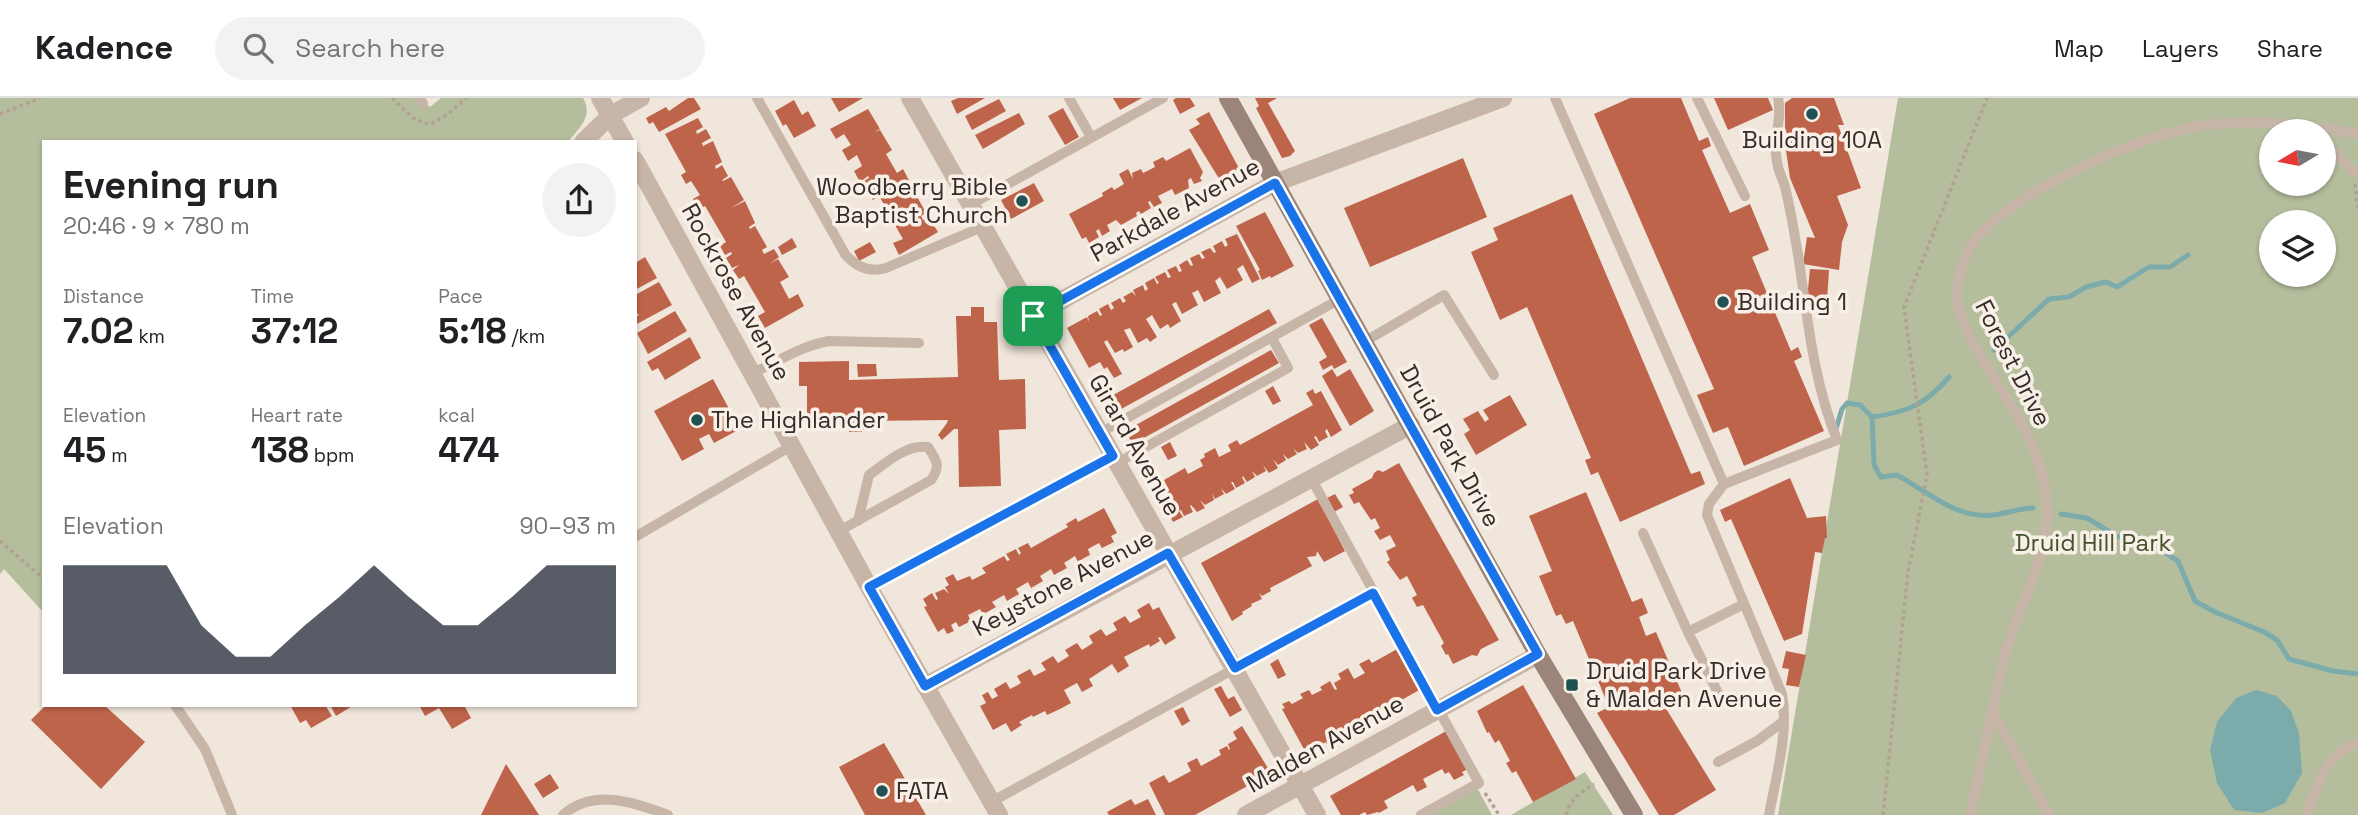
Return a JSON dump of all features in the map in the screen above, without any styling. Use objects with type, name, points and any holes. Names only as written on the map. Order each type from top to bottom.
[{"type":"main road","name":"Druid Park Drive","points":[[1228,98],[1538,654],[1634,815]]},
{"type":"street","points":[[600,98],[624,140]]},
{"type":"street","points":[[585,140],[611,115],[640,98]]},
{"type":"street","name":"Girard Avenue","points":[[911,98],[1317,815]]},
{"type":"street","name":"Parkdale Avenue","points":[[1033,316],[1275,183],[1503,98]]},
{"type":"street","name":"Rockrose Avenue","points":[[637,164],[869,587],[995,809]]},
{"type":"street","name":"Keystone Avenue","points":[[925,686],[1410,425]]},
{"type":"street","name":"Malden Avenue","points":[[1246,815],[1538,654]]},
{"type":"lane","points":[[757,98],[851,262],[871,271],[886,268],[982,227]]},
{"type":"lane","points":[[1069,98],[1091,138]]},
{"type":"lane","points":[[970,205],[1163,98]]},
{"type":"lane","points":[[1555,98],[1724,484]]},
{"type":"lane","points":[[1697,98],[1745,196]]},
{"type":"lane","points":[[1769,815],[1781,750],[1784,720],[1782,694],[1707,515],[1709,504],[1724,484],[1837,440],[1816,373],[1805,319],[1794,232],[1785,186],[1777,162],[1775,137],[1780,106],[1778,98]]},
{"type":"lane","name":"Forest Drive","points":[[1970,815],[2005,654],[2034,575],[2045,534],[2047,508],[2037,459],[2025,429],[1980,355],[1959,309],[1957,289],[1972,244],[1989,225],[2016,205],[2052,183],[2119,150],[2190,128],[2259,122]]},
{"type":"lane","name":"Forest Drive","points":[[2336,132],[2358,134]]},
{"type":"lane","points":[[2336,153],[2354,172]]},
{"type":"lane","points":[[1364,342],[1444,295],[1494,375]]},
{"type":"lane","points":[[1100,433],[1340,299]]},
{"type":"lane","points":[[869,587],[1289,368],[1272,338]]},
{"type":"lane","points":[[753,373],[806,346],[829,341],[919,343]]},
{"type":"lane","points":[[637,536],[791,446]]},
{"type":"lane","points":[[839,531],[858,521],[931,480],[938,464],[928,447],[909,449],[869,475],[858,521]]},
{"type":"lane","points":[[1311,478],[1479,783],[1421,815]]},
{"type":"lane","points":[[1643,533],[1721,699]]},
{"type":"lane","points":[[995,809],[1235,668],[1373,593]]},
{"type":"lane","points":[[1688,632],[1744,604]]},
{"type":"lane","points":[[176,707],[205,749],[232,815]]},
{"type":"lane","points":[[1993,712],[2049,815]]},
{"type":"lane","points":[[1718,762],[1757,741],[1784,720]]},
{"type":"lane","points":[[2307,815],[2325,766],[2336,754],[2358,742]]},
{"type":"lane","points":[[563,815],[570,808],[586,801],[606,799],[628,802],[668,815]]},
{"type":"path","points":[[0,114],[40,98]]},
{"type":"path","points":[[1883,815],[1908,572],[1927,475],[1904,307],[1987,98]]},
{"type":"path","points":[[0,541],[42,577]]},
{"type":"path","points":[[1566,815],[1572,801],[1580,792],[1610,774]]},
{"type":"path","points":[[1479,783],[1499,815]]},
{"type":"green space","points":[[0,98],[421,98],[430,107],[441,98],[583,98],[586,116],[570,140],[42,140],[42,611],[4,569],[0,574]]},
{"type":"green space","name":"Druid Hill Park","points":[[1898,98],[2358,98],[2358,815],[1778,815]]},
{"type":"green space","points":[[1585,772],[1613,815],[1511,815]]},
{"type":"green space","points":[[1476,786],[1492,815],[1428,815]]},
{"type":"water","points":[[2256,690],[2277,696],[2291,711],[2299,733],[2302,773],[2285,803],[2262,813],[2234,810],[2217,783],[2210,750],[2217,722],[2236,698]]},
{"type":"building","points":[[688,98],[694,98],[701,109],[659,132],[653,122],[649,124],[646,118],[666,107],[669,111]]},
{"type":"building","points":[[831,98],[863,98],[839,112]]},
{"type":"building","points":[[958,98],[985,98],[957,114],[951,101]]},
{"type":"building","points":[[1113,98],[1142,98],[1120,110]]},
{"type":"building","points":[[1190,98],[1195,106],[1180,114],[1173,100]]},
{"type":"building","points":[[1255,98],[1277,98],[1268,103],[1295,151],[1290,156],[1282,158],[1256,108],[1259,106]]},
{"type":"building","name":"Building 1","points":[[1630,98],[1681,98],[1699,141],[1708,137],[1711,146],[1702,150],[1730,213],[1750,204],[1769,250],[1752,257],[1791,351],[1798,347],[1802,357],[1794,361],[1824,431],[1744,466],[1728,427],[1713,433],[1697,395],[1714,389],[1594,114]]},
{"type":"building","points":[[1714,98],[1768,98],[1773,110],[1728,130]]},
{"type":"building","points":[[1792,98],[1834,98],[1844,125],[1838,125],[1861,188],[1837,196],[1848,225],[1842,242],[1839,270],[1803,264],[1807,237],[1815,238],[1790,178],[1785,143],[1789,141],[1785,128],[1785,103]]},
{"type":"building","points":[[999,99],[1006,111],[972,130],[965,116]]},
{"type":"building","points":[[794,100],[802,115],[808,111],[816,126],[794,138],[775,111]]},
{"type":"building","points":[[1063,108],[1079,137],[1065,145],[1048,116]]},
{"type":"building","points":[[868,109],[880,129],[874,132],[880,130],[892,150],[886,154],[897,173],[903,169],[912,186],[907,190],[909,194],[914,191],[926,213],[921,216],[923,220],[928,216],[938,232],[899,255],[893,243],[903,239],[891,218],[886,221],[880,209],[885,206],[879,196],[873,200],[867,191],[865,192],[861,183],[869,178],[868,176],[860,182],[854,171],[862,166],[857,155],[848,161],[842,150],[851,145],[844,134],[836,139],[830,129]]},
{"type":"building","points":[[1209,112],[1242,174],[1223,185],[1189,130],[1200,124],[1196,119]]},
{"type":"building","points":[[1019,113],[1025,124],[983,149],[975,135]]},
{"type":"building","points":[[698,118],[703,127],[696,131],[697,134],[706,129],[711,138],[702,143],[703,146],[713,141],[722,162],[715,166],[716,169],[722,165],[728,176],[722,180],[731,177],[744,200],[731,208],[745,201],[755,223],[749,227],[750,229],[755,226],[767,247],[762,250],[764,254],[774,249],[779,257],[770,264],[778,259],[789,277],[780,282],[789,299],[798,294],[804,306],[765,328],[758,316],[765,312],[744,276],[739,279],[733,270],[739,265],[732,268],[726,258],[732,254],[731,252],[725,255],[720,246],[726,242],[705,206],[699,209],[693,199],[700,195],[691,181],[686,184],[681,175],[686,172],[665,134]]},
{"type":"building","points":[[1190,148],[1203,172],[1200,178],[1202,181],[1194,184],[1191,178],[1188,180],[1189,188],[1175,195],[1172,189],[1158,196],[1162,203],[1154,207],[1148,202],[1151,208],[1141,214],[1139,211],[1137,216],[1121,225],[1116,220],[1107,225],[1110,231],[1102,236],[1099,229],[1096,231],[1099,237],[1089,243],[1086,237],[1082,239],[1069,214],[1103,196],[1102,193],[1112,187],[1114,190],[1124,184],[1119,174],[1128,169],[1133,179],[1132,173],[1141,169],[1143,173],[1155,167],[1153,162],[1163,157],[1166,161]]},
{"type":"building","points":[[1463,158],[1487,217],[1370,267],[1344,208]]},
{"type":"building","name":"Woodberry Bible Baptist Church","points":[[1034,183],[1044,201],[1011,219],[1001,200]]},
{"type":"building","points":[[1572,194],[1691,474],[1700,471],[1705,484],[1620,522],[1598,472],[1591,475],[1585,460],[1591,458],[1527,307],[1500,320],[1471,252],[1498,240],[1493,228]]},
{"type":"building","points":[[1265,212],[1294,266],[1262,280],[1258,271],[1260,270],[1236,226]]},
{"type":"building","points":[[1237,234],[1260,279],[1252,283],[1243,265],[1237,269],[1243,280],[1227,289],[1220,277],[1215,281],[1221,293],[1204,302],[1198,290],[1192,293],[1198,305],[1182,314],[1176,302],[1172,304],[1181,321],[1170,328],[1168,324],[1160,329],[1152,315],[1146,319],[1157,337],[1150,342],[1147,338],[1138,343],[1130,328],[1124,330],[1133,347],[1124,352],[1123,349],[1115,353],[1107,340],[1104,342],[1122,374],[1114,378],[1100,362],[1089,368],[1067,328],[1087,317],[1089,322],[1088,316],[1097,311],[1102,315],[1099,309],[1108,304],[1111,310],[1114,308],[1111,303],[1120,298],[1123,303],[1126,301],[1123,297],[1132,292],[1136,296],[1133,290],[1143,285],[1145,291],[1148,289],[1145,283],[1154,278],[1157,284],[1159,283],[1155,277],[1165,272],[1168,278],[1171,277],[1167,270],[1176,266],[1179,272],[1182,271],[1179,265],[1187,260],[1193,265],[1190,258],[1199,254],[1202,259],[1205,258],[1201,252],[1210,248],[1216,252],[1213,246],[1222,241],[1225,247],[1228,245],[1225,239]]},
{"type":"building","points":[[792,238],[797,247],[782,255],[778,247]]},
{"type":"building","points":[[870,242],[876,252],[859,261],[854,251]]},
{"type":"building","points":[[645,257],[657,278],[637,289],[637,262]]},
{"type":"building","points":[[1810,269],[1829,270],[1827,301],[1807,299]]},
{"type":"building","points":[[659,282],[672,305],[637,324],[637,294]]},
{"type":"building","points":[[971,307],[984,307],[984,322],[997,322],[999,380],[1025,379],[1026,429],[999,430],[1001,486],[959,487],[958,429],[954,429],[942,440],[938,435],[948,420],[865,421],[865,430],[861,430],[862,432],[849,432],[849,421],[807,421],[807,386],[799,386],[799,362],[849,361],[849,380],[958,377],[956,316],[971,316]]},
{"type":"building","points":[[1269,309],[1277,323],[1114,413],[1106,399]]},
{"type":"building","points":[[675,311],[687,331],[648,354],[637,333]]},
{"type":"building","points":[[1322,318],[1347,362],[1334,369],[1332,365],[1323,370],[1319,362],[1327,357],[1309,325]]},
{"type":"building","points":[[690,337],[701,358],[665,380],[658,368],[652,371],[647,362]]},
{"type":"building","points":[[1271,350],[1279,363],[1133,444],[1125,431]]},
{"type":"building","points":[[857,364],[876,364],[877,376],[858,377]]},
{"type":"building","points":[[1332,369],[1337,377],[1350,369],[1374,411],[1350,426],[1322,376]]},
{"type":"building","name":"The Highlander","points":[[713,379],[740,429],[714,443],[709,434],[699,439],[704,449],[682,461],[654,411]]},
{"type":"building","points":[[1273,386],[1281,401],[1273,405],[1265,391]]},
{"type":"building","points":[[1313,389],[1315,394],[1321,391],[1342,430],[1331,437],[1327,429],[1325,431],[1328,437],[1319,442],[1316,436],[1314,437],[1319,445],[1311,450],[1304,442],[1307,449],[1298,453],[1293,448],[1297,454],[1288,459],[1283,454],[1286,460],[1278,465],[1273,459],[1278,468],[1269,473],[1263,465],[1266,471],[1257,476],[1252,471],[1255,477],[1247,482],[1243,476],[1245,483],[1236,488],[1231,482],[1235,489],[1226,494],[1221,488],[1224,494],[1215,499],[1212,493],[1214,500],[1205,505],[1200,500],[1205,508],[1197,512],[1191,505],[1193,512],[1184,516],[1181,510],[1179,511],[1183,517],[1173,522],[1157,492],[1167,486],[1164,480],[1185,468],[1188,474],[1203,466],[1200,460],[1205,457],[1204,454],[1215,448],[1219,457],[1231,451],[1228,445],[1237,440],[1240,445],[1313,405],[1306,393]]},
{"type":"building","points":[[1510,395],[1527,425],[1476,455],[1464,434],[1470,430],[1463,419],[1478,411],[1485,422],[1489,419],[1483,410]]},
{"type":"building","points":[[1170,442],[1177,456],[1168,460],[1161,447]]},
{"type":"building","points":[[1399,463],[1499,640],[1481,649],[1477,656],[1472,655],[1453,664],[1441,646],[1444,643],[1423,605],[1417,607],[1412,598],[1417,595],[1407,576],[1400,580],[1387,562],[1390,560],[1386,551],[1396,546],[1390,535],[1380,540],[1374,531],[1380,528],[1375,518],[1371,520],[1359,502],[1354,504],[1349,495],[1354,493],[1352,489],[1372,478],[1378,470],[1383,472]]},
{"type":"building","points":[[1790,478],[1807,518],[1826,516],[1827,538],[1822,553],[1815,552],[1802,634],[1784,641],[1731,519],[1725,522],[1720,510]]},
{"type":"building","points":[[1586,492],[1632,602],[1642,598],[1648,613],[1639,617],[1646,636],[1656,632],[1682,693],[1662,702],[1716,790],[1674,815],[1659,815],[1597,713],[1609,707],[1573,621],[1566,624],[1561,614],[1556,616],[1539,576],[1552,571],[1529,516]]},
{"type":"building","points":[[1335,494],[1343,507],[1334,512],[1327,498]]},
{"type":"building","points":[[1318,499],[1345,551],[1324,562],[1317,551],[1316,556],[1307,557],[1312,566],[1270,588],[1271,591],[1262,596],[1259,593],[1262,599],[1251,604],[1252,606],[1232,621],[1201,563]]},
{"type":"building","points":[[1104,508],[1117,533],[1111,536],[1114,542],[1102,548],[1099,543],[1088,549],[1090,555],[1078,562],[1075,556],[1064,563],[1067,568],[1054,575],[1051,569],[1040,576],[1043,581],[1031,588],[1028,582],[1016,589],[1019,594],[1007,601],[1004,595],[992,602],[996,607],[983,614],[980,609],[968,615],[971,621],[959,627],[956,622],[951,625],[954,631],[947,634],[944,628],[938,632],[924,607],[927,606],[923,599],[932,593],[936,600],[938,599],[935,593],[944,589],[949,594],[945,587],[949,585],[945,578],[953,574],[957,581],[970,576],[972,580],[986,573],[982,568],[1004,556],[1007,561],[1010,560],[1006,554],[1016,549],[1019,555],[1021,553],[1018,548],[1028,543],[1031,548],[1068,527],[1066,524],[1076,518],[1078,522]]},
{"type":"building","points":[[1149,603],[1153,610],[1159,607],[1176,638],[1165,645],[1160,637],[1160,641],[1150,647],[1149,644],[1124,657],[1129,666],[1118,673],[1112,664],[1089,679],[1093,686],[1082,692],[1077,683],[1064,690],[1071,703],[1060,709],[1047,715],[1045,711],[1033,717],[1032,715],[1019,722],[1022,725],[1011,732],[1006,723],[993,730],[980,706],[986,703],[982,695],[988,692],[992,699],[998,696],[994,689],[1006,682],[1010,689],[1016,686],[1021,683],[1017,676],[1030,669],[1034,676],[1046,670],[1041,663],[1053,656],[1058,663],[1069,656],[1065,650],[1077,643],[1082,650],[1093,643],[1089,636],[1101,629],[1106,636],[1117,630],[1113,623],[1125,616],[1130,623],[1141,617],[1137,610]]},
{"type":"building","points":[[1399,648],[1423,688],[1335,737],[1337,739],[1306,753],[1282,709],[1285,708],[1282,704],[1289,701],[1292,704],[1303,698],[1300,694],[1309,690],[1312,695],[1322,690],[1320,687],[1330,681],[1335,690],[1337,689],[1334,683],[1341,679],[1338,674],[1348,668],[1354,679],[1365,673],[1359,664],[1369,659],[1372,663]]},
{"type":"building","points":[[1786,651],[1806,655],[1799,687],[1786,685],[1789,669],[1782,668]]},
{"type":"building","points":[[1278,659],[1286,675],[1278,679],[1270,664]]},
{"type":"building","points":[[1523,685],[1576,779],[1533,802],[1516,771],[1512,773],[1506,763],[1510,761],[1499,740],[1495,743],[1489,732],[1487,733],[1477,711]]},
{"type":"building","points":[[1221,686],[1228,699],[1234,696],[1242,710],[1230,717],[1214,689]]},
{"type":"building","points":[[44,707],[106,707],[145,742],[101,789],[31,720]]},
{"type":"building","points":[[291,707],[326,707],[332,716],[311,728],[306,720],[300,723]]},
{"type":"building","points":[[331,707],[351,707],[336,716]]},
{"type":"building","points":[[420,707],[465,707],[471,718],[452,729],[439,708],[425,716]]},
{"type":"building","points":[[1183,707],[1190,721],[1182,726],[1174,711]]},
{"type":"building","points":[[1242,726],[1271,773],[1195,815],[1165,815],[1149,783],[1164,775],[1169,783],[1191,771],[1187,763],[1197,758],[1201,766],[1221,755],[1219,750],[1227,746],[1230,749],[1228,744],[1237,739],[1233,732]]},
{"type":"building","points":[[1448,730],[1468,769],[1462,772],[1464,775],[1454,780],[1449,772],[1445,774],[1442,769],[1423,779],[1427,787],[1417,792],[1413,785],[1384,801],[1388,808],[1379,813],[1341,815],[1330,796]]},
{"type":"building","name":"FATA","points":[[884,743],[926,815],[865,815],[839,767]]},
{"type":"building","points":[[506,764],[539,815],[481,815]]},
{"type":"building","points":[[550,774],[559,788],[543,798],[534,784]]},
{"type":"building","points":[[1131,799],[1135,805],[1148,799],[1156,815],[1109,815],[1107,812]]},
{"type":"waterway","points":[[1994,350],[2049,299],[2069,297],[2086,287],[2106,282],[2117,287],[2149,267],[2170,267],[2188,255]]},
{"type":"waterway","points":[[1872,417],[1915,406],[1949,377]]},
{"type":"waterway","points":[[1835,432],[1842,409],[1847,403],[1860,405],[1872,417],[1874,465],[1881,477],[1897,475],[1943,503],[1967,513],[1994,515],[2033,508]]},
{"type":"waterway","points":[[2061,514],[2087,518],[2118,537],[2134,535],[2160,549],[2178,561],[2195,601],[2277,640],[2289,659],[2333,671],[2358,674]]},
{"type":"place","name":"Building 10A","points":[[1812,114]]},
{"type":"place","name":"Woodberry Bible Baptist Church","points":[[1022,201]]},
{"type":"place","name":"Building 1","points":[[1723,302]]},
{"type":"place","name":"The Highlander","points":[[697,420]]},
{"type":"place","name":"Druid Park Drive & Malden Avenue","points":[[1572,685]]},
{"type":"place","name":"FATA","points":[[882,791]]},
{"type":"route","points":[[1275,183],[1538,654],[1437,710],[1373,593],[1235,668],[1168,553],[925,686],[869,587],[1113,456],[1033,316],[1275,183]]}]
